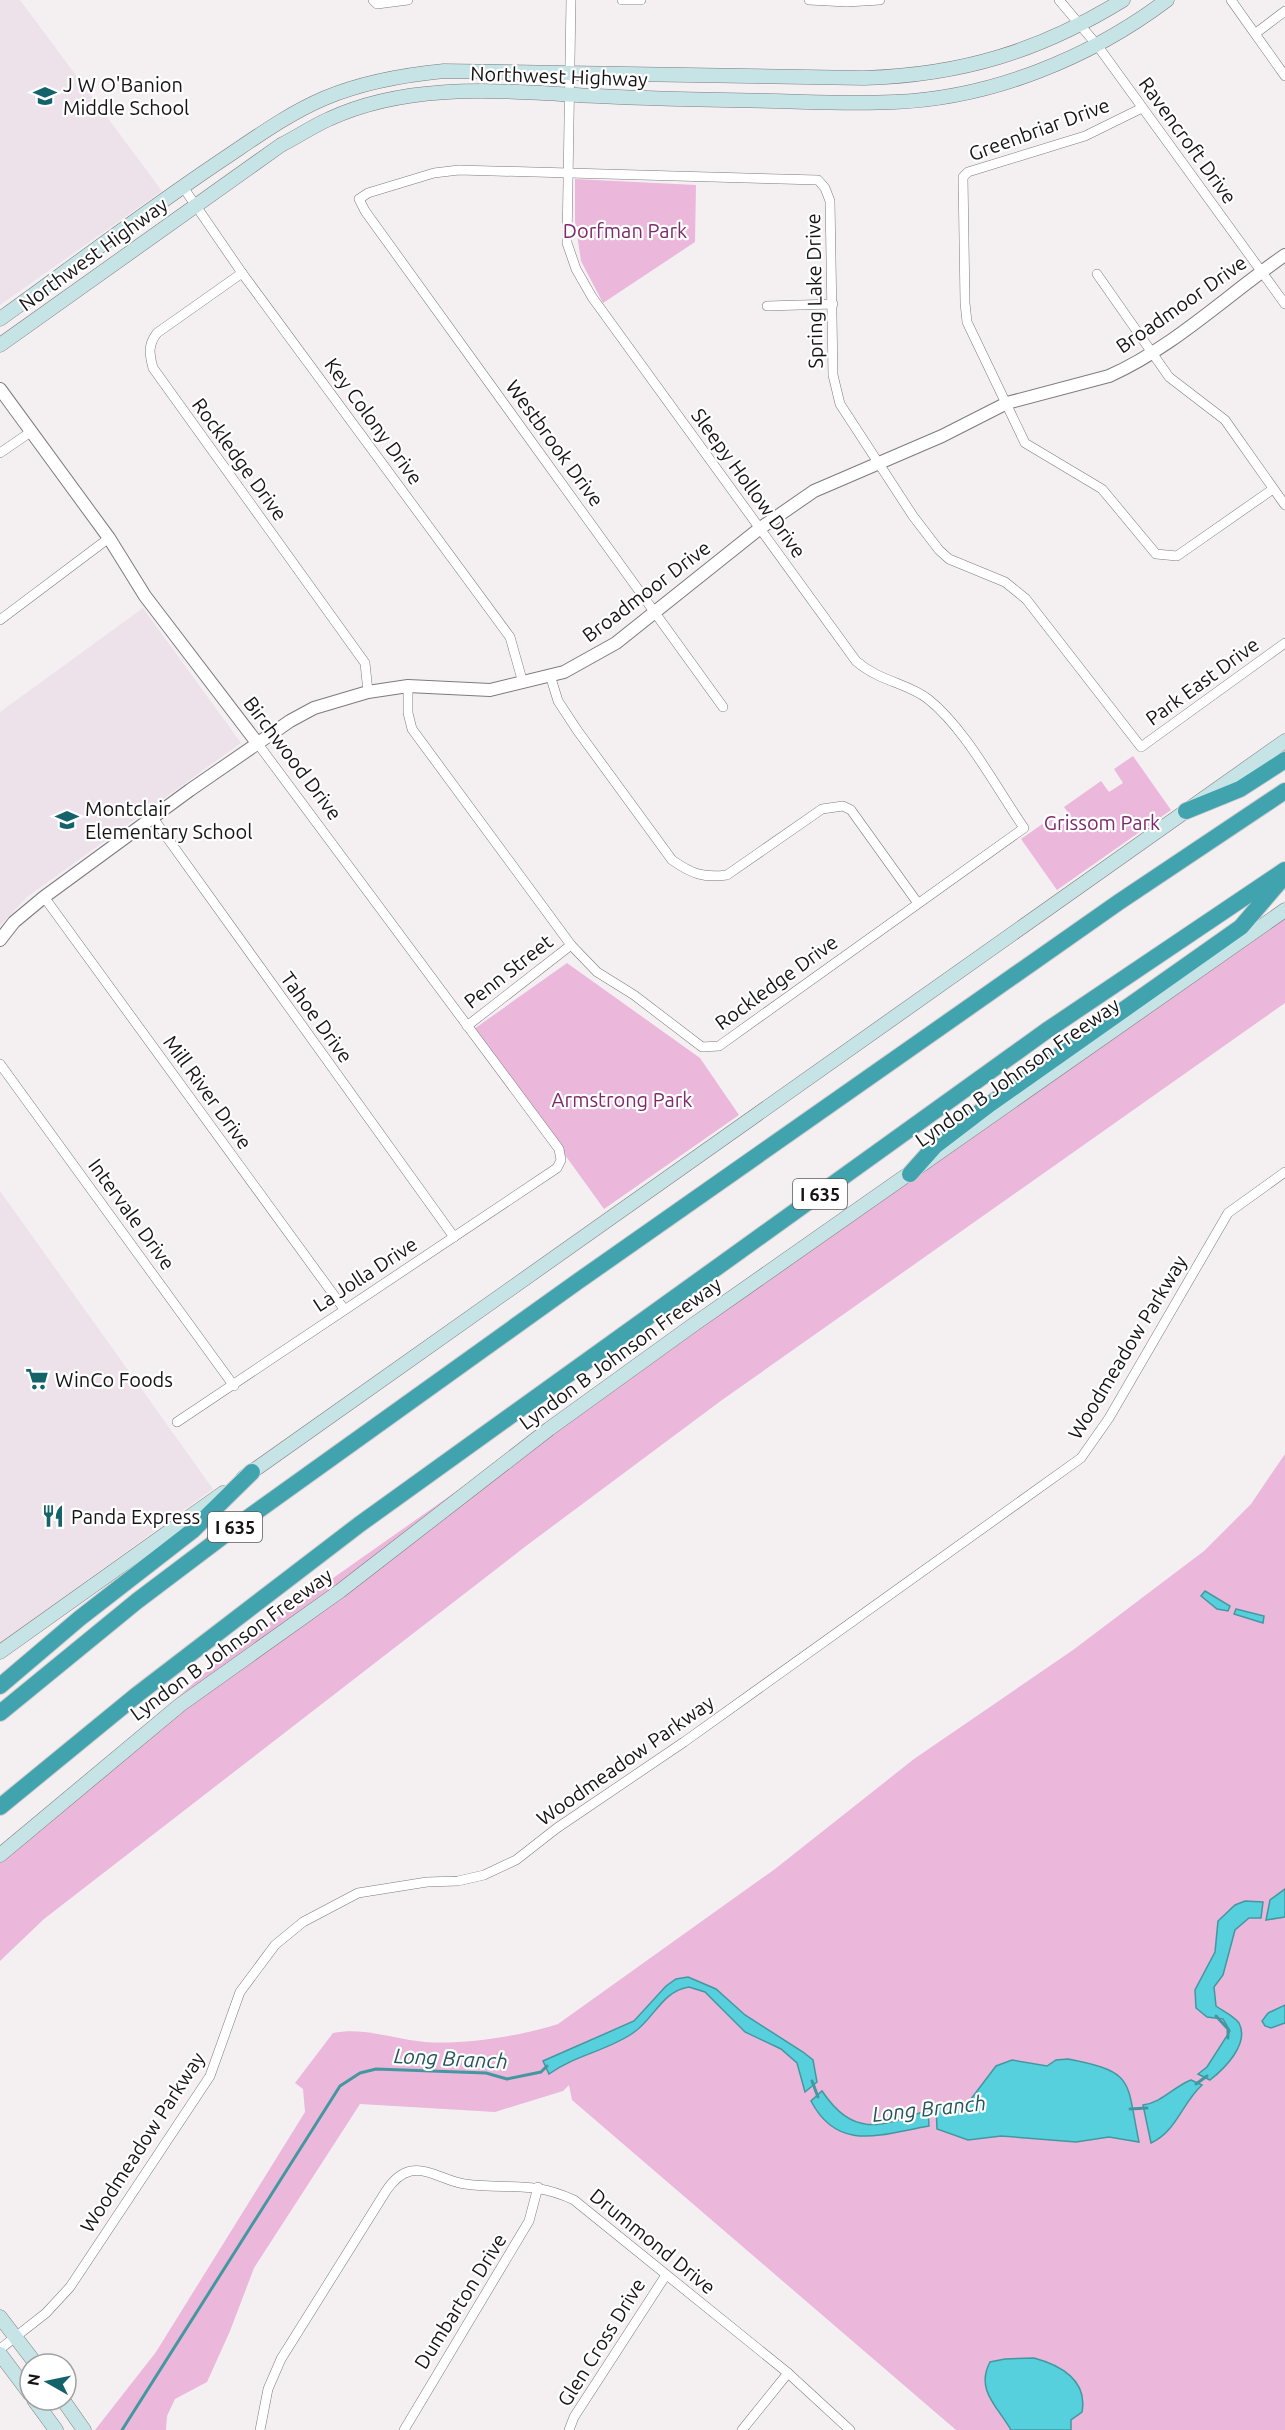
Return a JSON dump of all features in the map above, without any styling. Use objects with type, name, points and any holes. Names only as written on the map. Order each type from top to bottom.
[{"type":"highway","points":[[1186,812],[1240,789],[1285,760]]},
{"type":"highway","name":"I 635","points":[[0,1713],[137,1601],[217,1540],[577,1282],[1119,902],[1285,791]]},
{"type":"highway","points":[[910,1174],[935,1146],[990,1104],[1241,927],[1285,872]]},
{"type":"highway","name":"Lyndon B Johnson Freeway","points":[[0,1807],[138,1694],[369,1517],[1046,1031],[1285,872]]},
{"type":"highway","points":[[0,1686],[80,1618],[192,1531],[252,1472]]},
{"type":"main road","name":"Northwest Highway","points":[[0,319],[183,187],[299,111],[366,83],[399,76],[444,71],[899,77],[978,65],[1018,53],[1080,26],[1123,0]]},
{"type":"main road","name":"Northwest Highway","points":[[0,345],[281,146],[330,118],[372,105],[405,97],[450,92],[895,102],[947,96],[991,87],[1097,45],[1129,28],[1167,0]]},
{"type":"main road","points":[[0,1652],[1285,741]]},
{"type":"main road","name":"Lyndon B Johnson Freeway","points":[[0,1855],[180,1705],[340,1591],[568,1415],[1285,910]]},
{"type":"main road","points":[[0,2317],[26,2352]]},
{"type":"main road","points":[[0,2354],[18,2378]]},
{"type":"main road","points":[[43,2412],[56,2430]]},
{"type":"main road","points":[[71,2412],[84,2430]]},
{"type":"street","points":[[373,0],[377,4],[408,0]]},
{"type":"street","name":"Sleepy Hollow Drive","points":[[571,0],[567,243],[576,269],[592,297],[856,661],[871,674],[926,697],[955,726],[1024,828]]},
{"type":"street","points":[[622,0],[641,0]]},
{"type":"street","points":[[809,0],[848,3],[880,0]]},
{"type":"street","name":"Ravencroft Drive","points":[[1059,0],[1097,45],[1285,303]]},
{"type":"street","points":[[1231,0],[1285,76]]},
{"type":"street","points":[[1256,33],[1285,11]]},
{"type":"street","name":"Greenbriar Drive","points":[[1142,108],[1085,136],[968,172],[963,177],[964,303],[968,322],[978,348],[1025,443],[1102,489],[1156,554],[1178,556],[1273,489]]},
{"type":"street","name":"Spring Lake Drive","points":[[359,199],[389,185],[434,173],[495,169],[818,180],[825,188],[830,201],[833,375],[837,394],[849,420],[913,516],[949,559],[1005,582],[1026,599],[1141,747]]},
{"type":"street","name":"Key Colony Drive","points":[[183,187],[197,204],[242,273],[510,637],[523,683]]},
{"type":"street","name":"Westbrook Drive","points":[[359,199],[364,211],[656,611],[723,707]]},
{"type":"street","name":"Broadmoor Drive","points":[[0,940],[14,922],[44,897],[258,744],[314,708],[368,692],[408,686],[490,690],[564,672],[601,653],[759,529],[814,491],[942,436],[1007,403],[1109,376],[1152,352],[1285,255]]},
{"type":"street","name":"Rockledge Drive","points":[[242,273],[157,333],[149,345],[153,368],[365,663],[368,692]]},
{"type":"street","points":[[1097,274],[1169,377],[1225,420],[1285,505]]},
{"type":"street","points":[[767,306],[833,304]]},
{"type":"street","name":"Birchwood Drive","points":[[0,389],[109,538],[145,596],[421,960],[559,1149]]},
{"type":"street","points":[[0,453],[32,431]]},
{"type":"street","points":[[0,620],[109,538]]},
{"type":"street","name":"Park East Drive","points":[[1141,747],[1285,643]]},
{"type":"street","points":[[550,675],[558,701],[577,730],[672,860],[692,874],[708,878],[727,875],[822,809],[843,806],[850,810],[917,902]]},
{"type":"street","name":"Rockledge Drive","points":[[408,686],[408,713],[412,729],[571,945],[597,972],[634,995],[702,1047],[719,1046],[917,902],[1024,828]]},
{"type":"street","name":"Tahoe Drive","points":[[153,818],[454,1237]]},
{"type":"street","name":"Mill River Drive","points":[[44,897],[344,1309]]},
{"type":"street","name":"Penn Street","points":[[467,1026],[571,945]]},
{"type":"street","name":"Intervale Drive","points":[[0,1064],[234,1386]]},
{"type":"street","name":"La Jolla Drive","points":[[177,1422],[557,1168],[561,1160],[559,1149]]},
{"type":"street","name":"Woodmeadow Parkway","points":[[0,2349],[63,2297],[213,2071],[240,1992],[275,1945],[303,1922],[358,1893],[427,1882],[458,1881],[484,1875],[516,1860],[557,1828],[684,1742],[1081,1458],[1109,1418],[1228,1213],[1285,1172]]},
{"type":"street","name":"Drummond Drive","points":[[260,2430],[268,2389],[281,2359],[386,2190],[396,2179],[411,2171],[425,2172],[464,2184],[538,2187],[574,2200],[788,2373],[850,2430]]},
{"type":"street","name":"Dumbarton Drive","points":[[404,2430],[529,2221],[538,2187]]},
{"type":"street","name":"Glen Cross Drive","points":[[570,2430],[574,2417],[666,2275]]},
{"type":"street","points":[[742,2430],[788,2373]]},
{"type":"shaded area","name":"J W O'Banion Middle School","points":[[0,0],[20,0],[162,191],[0,305]]},
{"type":"shaded area","name":"Montclair Elementary School","points":[[143,608],[241,743],[27,897],[0,926],[0,712]]},
{"type":"shaded area","points":[[0,1191],[213,1489],[0,1643]]},
{"type":"green space","name":"Dorfman Park","points":[[575,179],[696,185],[695,242],[603,303],[581,261],[575,221]]},
{"type":"green space","name":"Grissom Park","points":[[1133,756],[1171,810],[1057,890],[1021,839],[1051,818],[1058,828],[1072,818],[1064,807],[1101,781],[1109,792],[1123,783],[1114,769]]},
{"type":"green space","points":[[1285,908],[1285,1003],[722,1400],[526,1546],[44,1919],[0,1961],[0,1858],[228,1652]]},
{"type":"green space","name":"Armstrong Park","points":[[567,963],[700,1058],[739,1115],[604,1209],[474,1029]]},
{"type":"green space","points":[[1285,1454],[1285,2430],[956,2430],[572,2100],[569,2085],[563,2091],[495,2112],[360,2104],[254,2268],[230,2331],[207,2382],[175,2399],[167,2416],[166,2430],[95,2430],[156,2352],[305,2112],[303,2089],[295,2083],[333,2033],[356,2031],[413,2041],[440,2043],[510,2036],[558,2024],[775,1869],[914,1759],[1073,1650],[1204,1551],[1251,1504]]},
{"type":"water","points":[[1205,1591],[1230,1606],[1228,1611],[1217,1609],[1201,1596]]},
{"type":"water","points":[[1236,1609],[1264,1616],[1263,1623],[1234,1614]]},
{"type":"water","points":[[1285,1889],[1285,1917],[1266,1920],[1270,1900]]},
{"type":"water","points":[[1245,1901],[1263,1902],[1261,1918],[1249,1918],[1235,1930],[1223,1975],[1214,1987],[1216,2006],[1239,2023],[1241,2039],[1228,2063],[1210,2080],[1198,2074],[1207,2067],[1230,2031],[1223,2019],[1207,2017],[1196,2008],[1195,1990],[1215,1952],[1218,1921],[1235,1905]]},
{"type":"water","points":[[688,1977],[716,1989],[745,2015],[813,2060],[817,2082],[805,2092],[797,2063],[781,2049],[745,2032],[705,1992],[689,1987],[672,1994],[633,2033],[569,2062],[549,2074],[543,2061],[634,2021],[666,1986],[676,1979]]},
{"type":"water","points":[[1285,2005],[1285,2023],[1271,2028],[1265,2026],[1262,2021],[1268,2013]]},
{"type":"water","points":[[1068,2059],[1106,2069],[1124,2082],[1129,2092],[1139,2142],[1109,2137],[1076,2142],[1001,2136],[968,2140],[937,2129],[936,2106],[947,2110],[968,2103],[996,2066],[1012,2060],[1047,2066],[1056,2060]]},
{"type":"water","points":[[1191,2080],[1202,2085],[1167,2131],[1151,2143],[1143,2105],[1162,2098]]},
{"type":"water","points":[[822,2091],[845,2116],[857,2122],[882,2124],[928,2110],[929,2126],[878,2135],[848,2134],[834,2128],[822,2117],[811,2101]]},
{"type":"water","points":[[1034,2358],[1062,2370],[1070,2376],[1081,2391],[1082,2412],[1071,2420],[1071,2430],[1011,2430],[990,2398],[985,2381],[990,2362]]},
{"type":"waterway","name":"Long Branch","points":[[1216,2016],[1228,2029],[1228,2038]]},
{"type":"waterway","name":"Long Branch","points":[[122,2430],[340,2086],[360,2073],[376,2069],[486,2073],[507,2079],[541,2072],[547,2066]]},
{"type":"waterway","name":"Long Branch","points":[[1196,2084],[1207,2076]]},
{"type":"waterway","name":"Long Branch","points":[[812,2081],[818,2097]]},
{"type":"waterway","name":"Long Branch","points":[[1130,2109],[1147,2108]]},
{"type":"place","name":"J W O'Banion Middle School","points":[[45,96]]},
{"type":"place","name":"Montclair Elementary School","points":[[67,820]]},
{"type":"place","name":"WinCo Foods","points":[[37,1379]]},
{"type":"place","name":"Panda Express","points":[[53,1516]]}]
